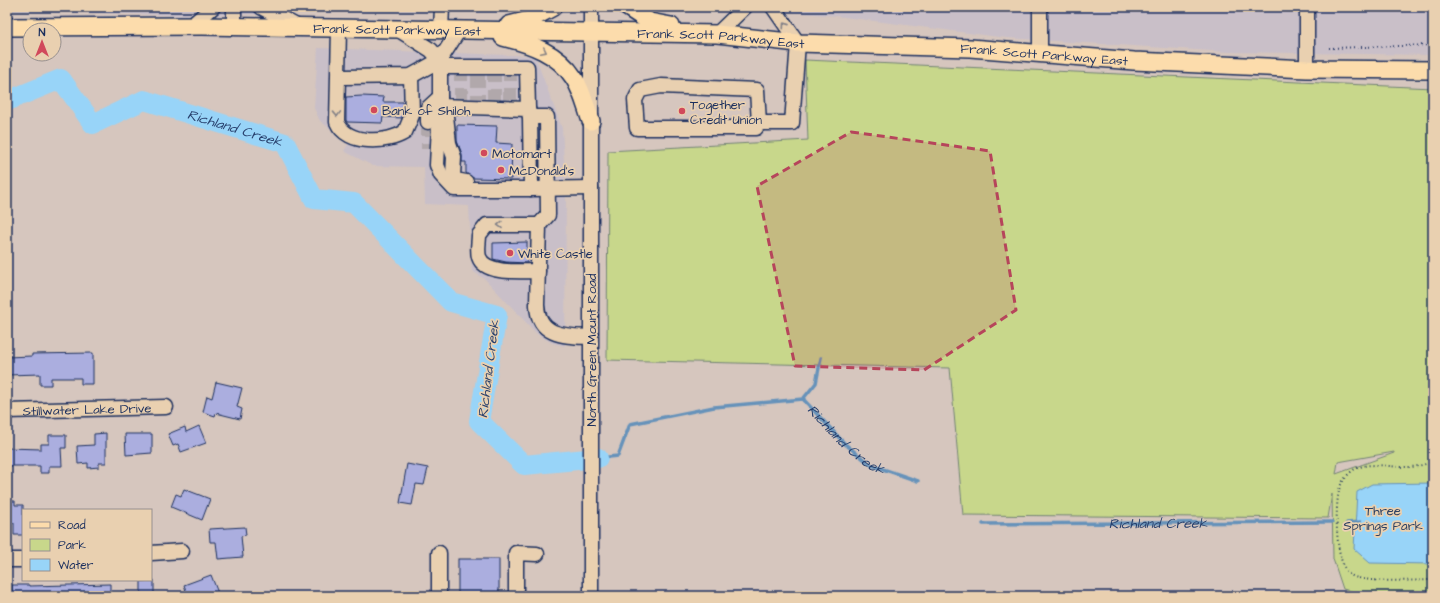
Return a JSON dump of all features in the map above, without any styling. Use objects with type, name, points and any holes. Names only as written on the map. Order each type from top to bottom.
[{"type":"main road","points":[[480,31],[528,20],[553,7]]},
{"type":"main road","points":[[627,7],[650,22],[710,33]]},
{"type":"main road","name":"Frank Scott Parkway East","points":[[7,27],[192,26],[302,29],[710,33],[798,43],[970,48],[1040,54],[1307,69],[1433,70]]},
{"type":"main road","points":[[480,31],[528,44],[556,57],[574,78],[591,120]]},
{"type":"street","points":[[192,26],[213,7]]},
{"type":"street","points":[[234,7],[234,27]]},
{"type":"street","points":[[262,7],[302,29]]},
{"type":"street","points":[[441,30],[442,7]]},
{"type":"street","name":"North Green Mount Road","points":[[591,7],[591,596]]},
{"type":"street","points":[[710,33],[744,7]]},
{"type":"street","points":[[759,122],[792,122],[798,43],[773,7]]},
{"type":"street","points":[[1040,7],[1040,54]]},
{"type":"street","points":[[1307,7],[1307,69]]},
{"type":"street","points":[[339,29],[339,75],[337,100],[337,122],[339,127],[354,136],[376,140],[391,139],[405,132],[412,115],[411,76]]},
{"type":"street","points":[[400,30],[431,50],[440,63]]},
{"type":"street","points":[[459,30],[440,63],[441,175],[454,188],[591,188]]},
{"type":"street","points":[[339,75],[343,77],[411,76],[440,63],[462,69],[478,70],[510,70],[527,67],[531,189]]},
{"type":"street","points":[[660,86],[757,90],[759,122],[756,128],[637,128],[635,100],[640,90],[660,86]]},
{"type":"street","points":[[441,103],[449,143],[454,157],[453,176]]},
{"type":"street","points":[[428,122],[428,108],[441,103],[510,106],[529,113],[547,117],[549,188],[548,215],[539,225],[537,310],[545,326],[553,332],[566,336],[590,336]]},
{"type":"street","points":[[449,143],[444,149],[442,161],[455,180],[501,184],[512,189]]},
{"type":"street","points":[[428,149],[428,160],[442,161]]},
{"type":"street","points":[[538,271],[496,270],[488,268],[480,259],[479,235],[487,225],[539,225]]},
{"type":"street","name":"Stillwater Lake Drive","points":[[7,412],[166,407]]},
{"type":"street","points":[[152,553],[182,551]]},
{"type":"street","points":[[439,553],[439,596]]},
{"type":"street","points":[[516,596],[516,553],[537,554]]},
{"type":"street","points":[[7,560],[22,560]]},
{"type":"path","points":[[1329,48],[1433,46]]},
{"type":"path","points":[[1433,462],[1410,467],[1374,466],[1354,469],[1347,475],[1339,490],[1337,512],[1339,557],[1348,573],[1357,578],[1372,580],[1433,580]]},
{"type":"highlighted area","points":[[851,132],[990,151],[1016,310],[924,370],[795,366],[757,186]]},
{"type":"shaded area","points":[[7,7],[523,7],[503,10],[396,10],[189,16],[7,10]]},
{"type":"shaded area","points":[[689,7],[1433,7],[1433,55],[1228,52],[1007,38],[836,16],[792,12]]},
{"type":"shaded area","points":[[318,48],[535,56],[562,128],[566,196],[565,346],[552,343],[537,334],[485,279],[472,271],[469,206],[425,204],[424,167],[373,166],[344,151],[349,143],[320,121],[314,108]]},
{"type":"green space","name":"Three Springs Park","points":[[805,60],[1433,88],[1433,596],[1369,596],[1343,589],[1333,559],[1332,494],[1328,518],[963,515],[950,368],[607,360],[608,151],[808,140]],"holes":[[[1394,453],[1336,474],[1338,462]]]},
{"type":"water","points":[[1433,483],[1433,564],[1370,563],[1354,549],[1357,492],[1372,484]]},
{"type":"building","name":"Bank of Shiloh","points":[[346,97],[384,97],[383,102],[403,102],[402,118],[383,117],[382,123],[347,122]]},
{"type":"building","name":"Motomart","points":[[457,125],[497,126],[496,143],[512,144],[511,179],[473,178],[466,173],[466,162],[462,162],[462,154],[457,141]]},
{"type":"building","name":"White Castle","points":[[527,242],[527,263],[506,262],[493,259],[493,243]]},
{"type":"building","points":[[93,353],[93,384],[81,384],[81,378],[51,378],[51,385],[40,385],[40,374],[7,375],[7,357],[32,356],[32,354]]},
{"type":"building","points":[[216,382],[242,388],[237,407],[242,409],[240,419],[216,413],[215,416],[203,412],[207,396],[212,398]]},
{"type":"building","points":[[199,426],[206,443],[181,452],[178,444],[173,446],[168,434],[185,427],[186,432]]},
{"type":"building","points":[[106,433],[106,463],[99,463],[99,467],[88,468],[88,463],[78,464],[77,446],[94,445],[94,434]]},
{"type":"building","points":[[125,434],[152,434],[152,453],[126,455]]},
{"type":"building","points":[[49,435],[66,435],[66,448],[61,448],[62,466],[49,466],[49,473],[40,473],[40,466],[7,466],[7,448],[41,449],[41,444],[49,444]]},
{"type":"building","points":[[407,464],[428,468],[424,485],[416,484],[412,505],[400,503]]},
{"type":"building","points":[[184,489],[210,499],[202,520],[171,507],[176,494],[181,496]]},
{"type":"building","points":[[7,501],[15,501],[15,505],[23,505],[22,535],[14,535],[14,523],[7,523]]},
{"type":"building","points":[[245,527],[246,535],[241,536],[243,557],[218,559],[216,542],[210,542],[209,529]]},
{"type":"building","points":[[458,559],[499,559],[499,596],[458,596]]},
{"type":"building","points":[[211,575],[218,593],[209,596],[188,596],[184,585]]},
{"type":"building","points":[[154,580],[154,596],[141,596],[141,581]]},
{"type":"building","points":[[110,584],[110,596],[12,596],[12,585]]},
{"type":"waterway","name":"Richland Creek","points":[[7,101],[61,79],[93,124],[144,100],[285,143],[314,199],[354,203],[451,302],[497,315],[479,421],[524,465],[598,458]]},
{"type":"waterway","points":[[803,399],[816,383],[821,358]]},
{"type":"waterway","name":"Richland Creek","points":[[803,399],[845,444],[871,465],[918,481]]},
{"type":"waterway","name":"Richland Creek","points":[[598,458],[618,456],[630,424],[714,407],[803,399]]},
{"type":"waterway","name":"Richland Creek","points":[[983,524],[1332,522]]},
{"type":"waterway","name":"Richland Creek","points":[[1347,523],[1360,522]]},
{"type":"tunnel","points":[[461,72],[461,102]]},
{"type":"tunnel","points":[[478,73],[478,102]]},
{"type":"tunnel","points":[[494,73],[494,103]]},
{"type":"tunnel","points":[[510,73],[510,102]]},
{"type":"tunnel","points":[[428,122],[428,149]]},
{"type":"place","name":"Bank of Shiloh","points":[[374,110]]},
{"type":"place","name":"Together Credit Union","points":[[682,111]]},
{"type":"place","name":"Motomart","points":[[484,153]]},
{"type":"place","name":"McDonald's","points":[[501,170]]},
{"type":"place","name":"White Castle","points":[[510,253]]}]
